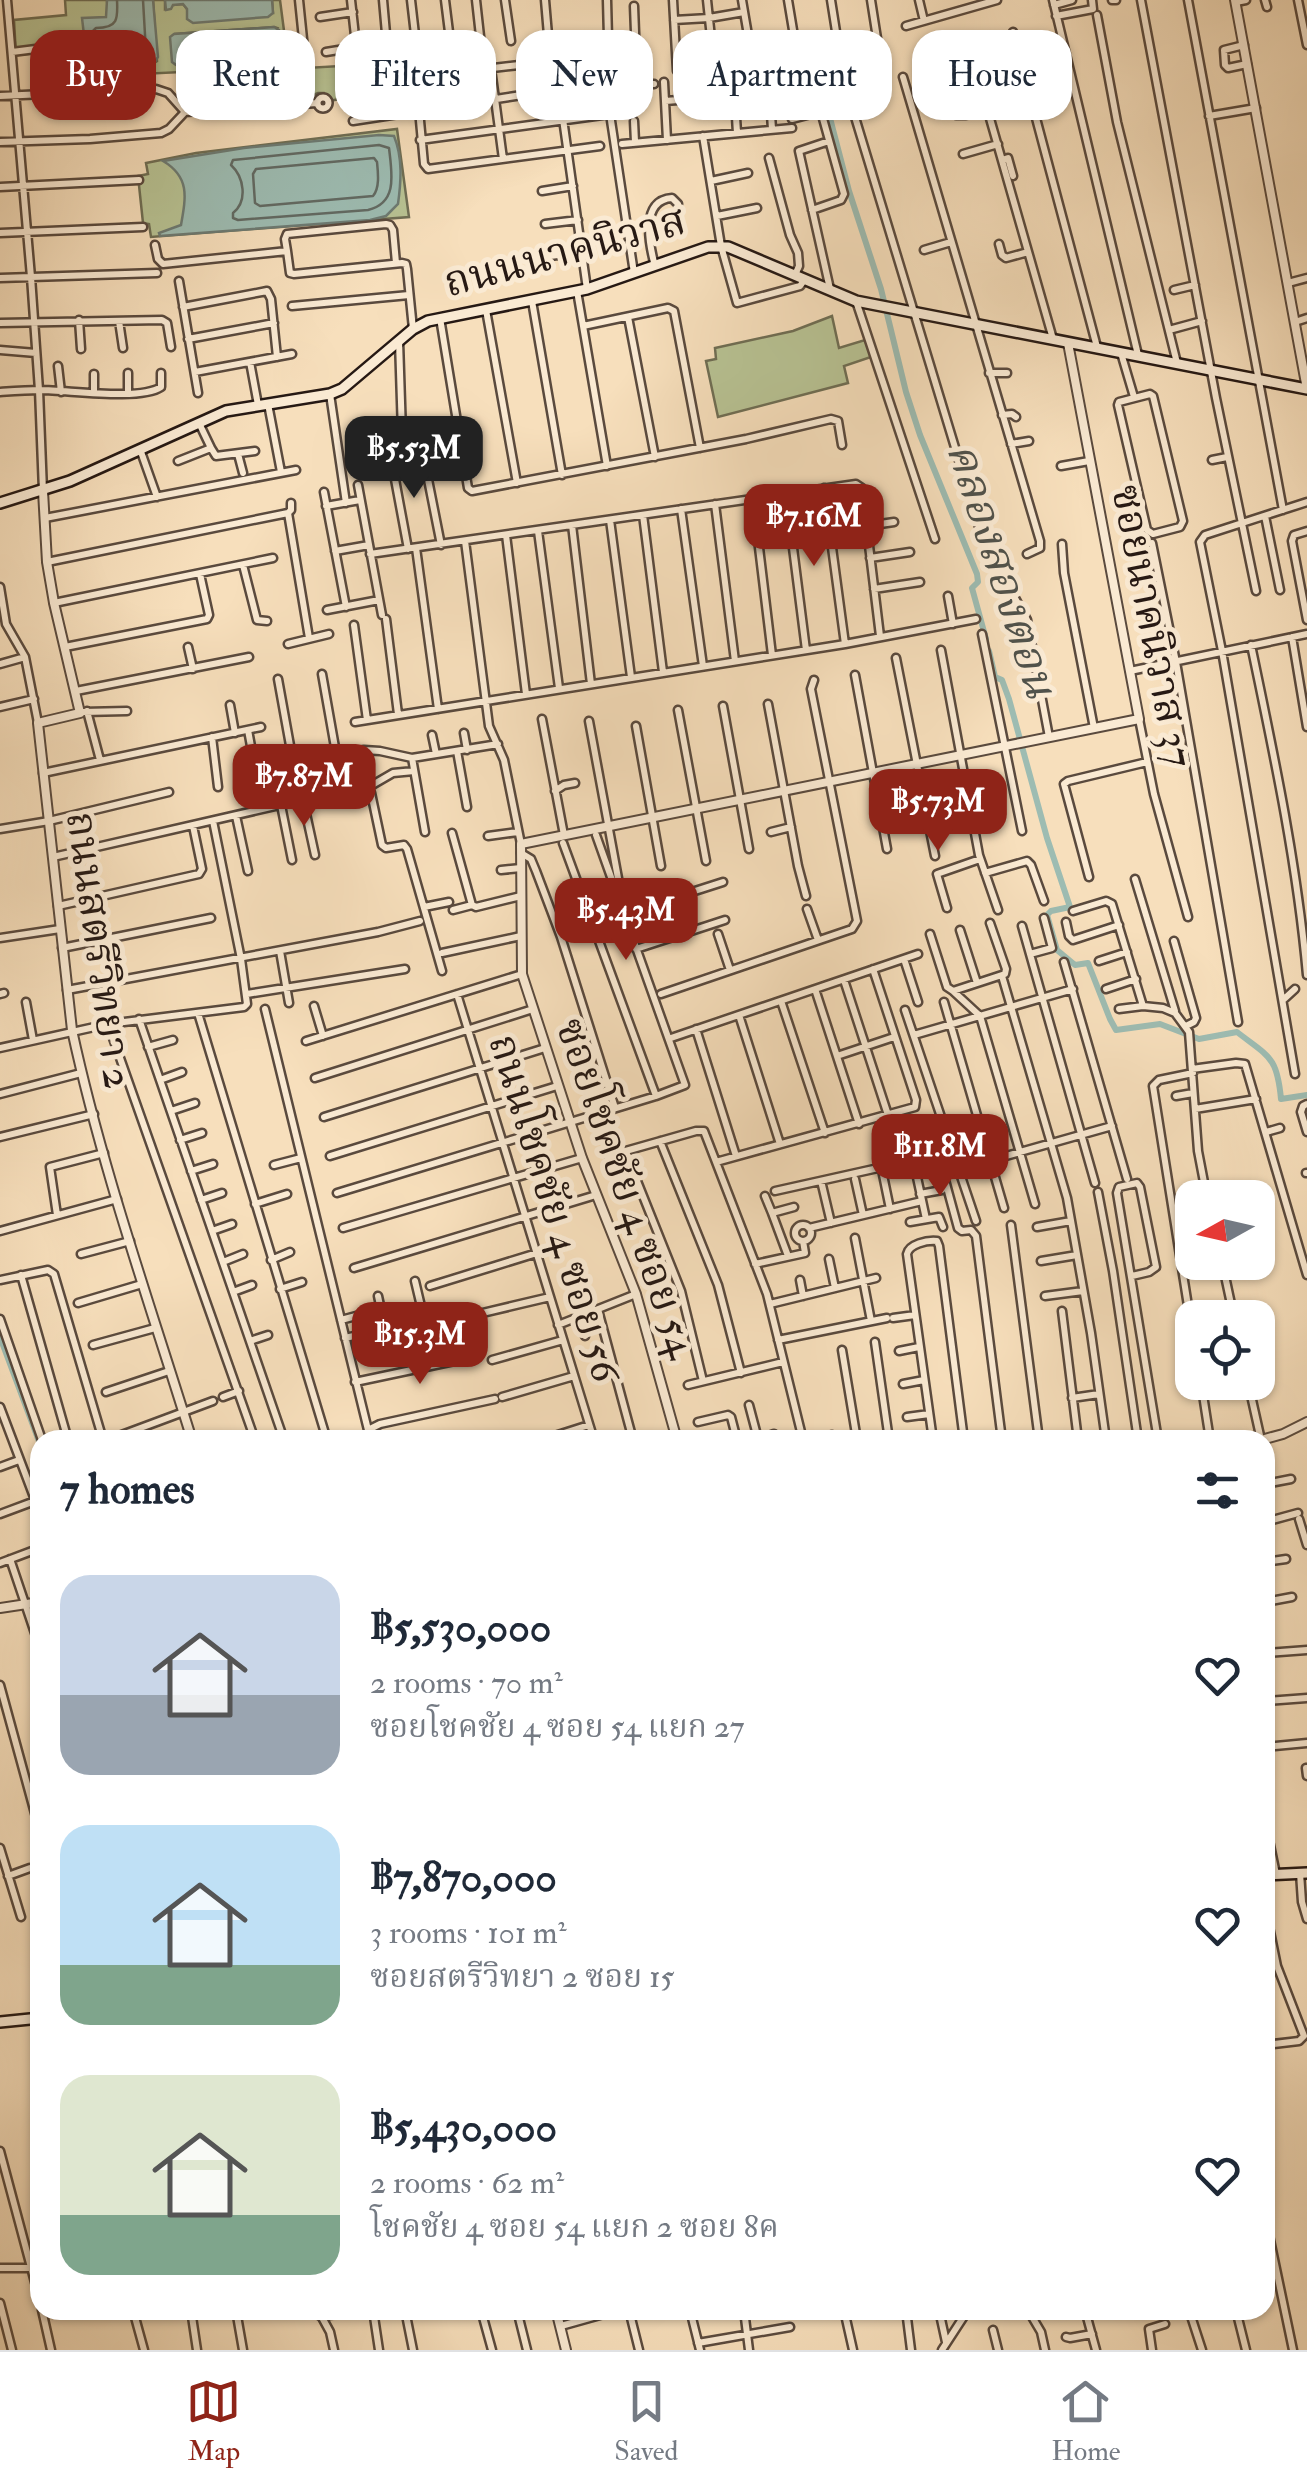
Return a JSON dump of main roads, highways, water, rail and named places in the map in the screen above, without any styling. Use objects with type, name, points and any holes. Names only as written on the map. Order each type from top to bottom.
[{"type":"main road","name":"ถนนนาคนิวาส","points":[[0,503],[43,491],[226,412],[330,394],[428,321],[582,290],[708,247],[721,246],[856,302],[1307,389]]},
{"type":"main road","points":[[1275,1875],[1304,1873]]},
{"type":"main road","points":[[0,2022],[30,2019]]},
{"type":"water","points":[[107,0],[153,0],[156,30],[83,30],[82,18],[106,17]]},
{"type":"water","points":[[165,0],[272,0],[273,13],[268,17],[193,23],[187,19],[183,4],[166,10]]},
{"type":"water","points":[[274,27],[279,30],[231,30]]},
{"type":"water","points":[[174,34],[176,65],[172,62],[170,37]]},
{"type":"water","points":[[394,136],[400,161],[398,204],[386,216],[160,236],[159,233],[181,225],[185,197],[178,174],[163,161],[244,148]]},
{"type":"waterway","name":"คลองสองตอน","points":[[831,120],[881,289],[906,392],[977,574],[978,582],[972,588],[986,639]]},
{"type":"waterway","name":"คลองสองตอน","points":[[989,651],[995,677],[1002,680],[1009,699],[1070,907],[1047,915],[1057,950],[1075,965],[1088,963],[1116,1030],[1160,1024],[1199,1039],[1237,1032],[1274,1065],[1281,1099],[1307,1095]]},
{"type":"waterway","points":[[0,1337],[35,1430]]}]
